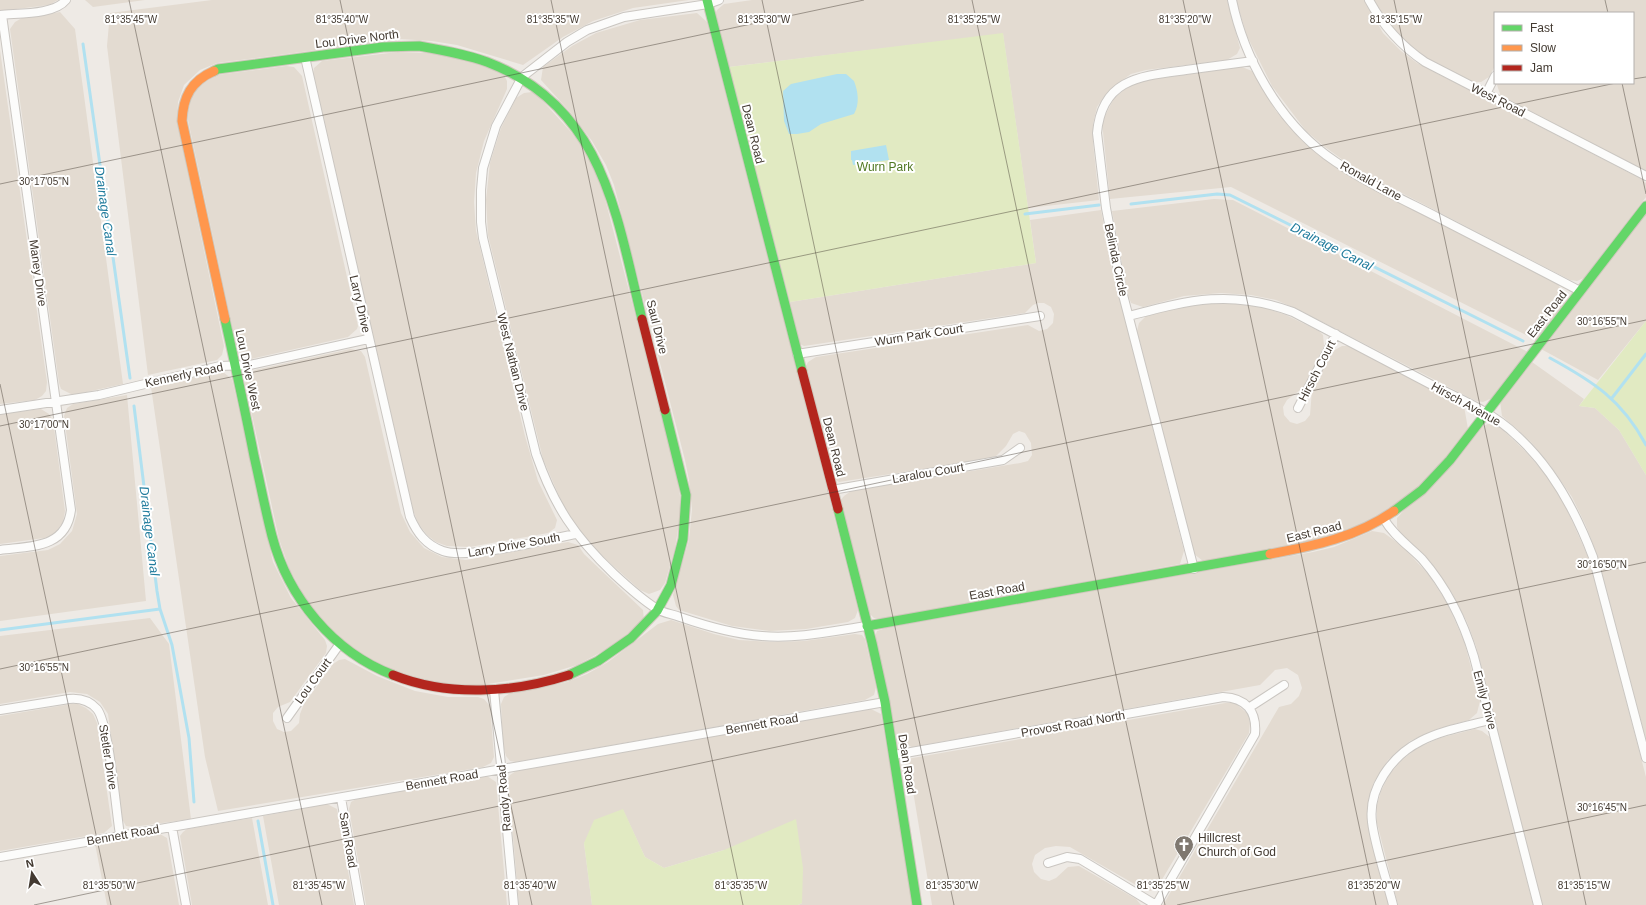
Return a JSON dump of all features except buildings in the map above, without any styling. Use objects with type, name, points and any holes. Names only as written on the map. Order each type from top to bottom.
[{"type":"street","points":[[1,15],[51,10],[66,0]]},
{"type":"street","points":[[522,77],[567,42],[606,22],[642,13],[719,0]]},
{"type":"street","name":"Ronald Lane","points":[[1232,0],[1242,34],[1263,81],[1284,112],[1310,141],[1325,154],[1363,179],[1580,291]]},
{"type":"street","name":"West Road","points":[[1369,0],[1388,30],[1409,51],[1425,62],[1646,176]]},
{"type":"street","name":"Dean Road","points":[[707,2],[867,626],[885,702],[917,905]]},
{"type":"street","name":"Maney Drive","points":[[0,550],[46,544],[57,538],[65,530],[69,521],[71,510],[1,15]]},
{"type":"street","name":"Lou Drive North","points":[[194,83],[205,74],[218,69],[383,47],[418,46],[446,49],[469,55],[507,69],[522,77]]},
{"type":"street","name":"Larry Drive","points":[[305,58],[368,339],[410,517],[416,530],[430,545]]},
{"type":"street","name":"Belinda Circle","points":[[1194,569],[1113,250],[1106,208],[1097,133],[1098,121],[1102,109],[1116,90],[1136,78],[1253,61]]},
{"type":"street","name":"West Nathan Drive","points":[[522,77],[504,109],[489,146],[481,190],[481,222],[483,238],[536,454],[547,484],[559,508],[584,544],[629,588],[658,610],[708,626],[762,636],[813,635],[867,626]]},
{"type":"street","name":"Saul Drive","points":[[494,690],[532,684],[575,672],[615,649],[638,630],[658,610],[668,592],[684,537],[687,517],[686,495],[613,202],[596,159],[570,120],[553,102],[522,77]]},
{"type":"street","points":[[1486,94],[1494,78]]},
{"type":"street","name":"Lou Drive West","points":[[194,83],[186,94],[182,107],[182,121],[272,537],[280,564],[298,598],[321,627],[339,645],[363,662],[404,681],[456,691],[494,690]]},
{"type":"street","name":"East Road","points":[[867,626],[1194,569],[1316,546],[1354,534],[1384,519],[1419,494],[1435,478],[1646,206]]},
{"type":"street","name":"Hirsch Avenue","points":[[1129,316],[1182,302],[1207,299],[1238,298],[1282,308],[1336,334],[1486,413],[1516,435],[1535,455],[1568,501],[1582,528],[1593,557],[1646,758]]},
{"type":"street","name":"Wurn Park Court","points":[[797,354],[1040,316]]},
{"type":"street","name":"Hirsch Court","points":[[1298,408],[1336,334]]},
{"type":"street","name":"Kennerly Road","points":[[0,410],[56,403],[99,395],[220,366],[250,365],[368,339]]},
{"type":"street","name":"Laralou Court","points":[[832,490],[1003,460],[1020,448]]},
{"type":"street","name":"Emily Drive","points":[[1384,519],[1388,527],[1426,564],[1452,601],[1469,640],[1538,905]]},
{"type":"street","name":"Larry Drive South","points":[[430,545],[450,553],[466,554],[576,534]]},
{"type":"street","name":"Lou Court","points":[[287,718],[339,645]]},
{"type":"street","points":[[1048,863],[1067,857],[1080,859],[1156,905],[1252,741],[1255,734],[1256,724],[1250,707],[1284,685]]},
{"type":"street","name":"Randy Road","points":[[494,690],[514,905]]},
{"type":"street","name":"Provost Road North","points":[[894,756],[1223,697],[1242,701],[1250,707]]},
{"type":"street","name":"Stetler Drive","points":[[0,710],[80,698],[96,708],[104,725],[120,835]]},
{"type":"street","name":"Bennett Road","points":[[0,857],[885,702]]},
{"type":"street","points":[[1393,905],[1372,823],[1372,808],[1380,780],[1397,758],[1420,741],[1448,731],[1490,720]]},
{"type":"street","name":"Sam Road","points":[[341,798],[360,905]]},
{"type":"street","points":[[172,826],[186,905]]},
{"type":"shaded area","points":[[0,0],[58,0],[49,5],[0,11]]},
{"type":"shaded area","points":[[85,0],[145,0],[93,7]]},
{"type":"shaded area","points":[[212,0],[689,0],[633,8],[593,21],[563,37],[523,65],[457,45],[432,41],[400,39],[217,63],[200,70],[184,85],[178,102],[177,122],[224,346],[222,355],[217,360],[148,375],[107,46],[110,13]]},
{"type":"shaded area","points":[[752,0],[1227,0],[1240,48],[1237,54],[1227,60],[1146,70],[1131,74],[1114,86],[1105,95],[1097,107],[1093,124],[1093,143],[1099,200],[1028,208],[1003,34],[729,67],[715,14],[724,4]]},
{"type":"shaded area","points":[[1236,0],[1364,0],[1383,33],[1401,51],[1417,63],[1641,179],[1646,183],[1646,197],[1584,278],[1577,281],[1570,280],[1369,176],[1325,147],[1306,131],[1272,86],[1247,36]]},
{"type":"shaded area","points":[[1374,0],[1646,0],[1646,171],[1501,97],[1497,85],[1634,84],[1634,12],[1494,12],[1494,68],[1489,77],[1481,82],[1474,82],[1428,59],[1402,39],[1388,23]]},
{"type":"shaded area","points":[[60,12],[75,29],[123,384],[73,395],[61,389],[59,383],[10,29],[15,22],[22,18]]},
{"type":"shaded area","points":[[697,13],[707,22],[858,610],[855,618],[848,622],[806,629],[770,631],[732,626],[679,610],[676,606],[673,595],[689,540],[692,509],[685,460],[614,185],[606,165],[592,141],[570,112],[541,80],[543,67],[572,46],[596,33],[640,20]]},
{"type":"shaded area","points":[[0,50],[47,382],[46,391],[42,396],[35,400],[0,404]]},
{"type":"shaded area","points":[[398,52],[427,53],[456,57],[499,72],[504,75],[507,81],[507,89],[484,141],[476,173],[474,202],[476,231],[525,436],[538,481],[557,520],[555,528],[548,533],[470,547],[447,546],[436,542],[427,535],[418,523],[413,510],[313,74],[314,68],[322,61]]},
{"type":"shaded area","points":[[286,66],[294,67],[302,76],[358,326],[357,329],[348,337],[251,359],[241,354],[237,349],[188,120],[188,111],[193,94],[200,85],[217,75]]},
{"type":"shaded area","points":[[1242,67],[1252,71],[1276,111],[1302,140],[1333,165],[1361,183],[1558,284],[1565,296],[1564,304],[1536,340],[1231,187],[1110,199],[1102,122],[1114,98],[1129,86],[1139,81]]},
{"type":"shaded area","points":[[532,92],[540,98],[571,132],[590,158],[604,195],[676,471],[680,496],[680,517],[675,548],[665,583],[660,590],[649,594],[640,590],[599,553],[581,533],[563,505],[543,459],[488,235],[486,200],[490,163],[501,128],[516,98],[524,93]]},
{"type":"shaded area","points":[[1214,199],[1233,200],[1528,352],[1492,398],[1483,402],[1476,401],[1297,309],[1276,300],[1251,295],[1221,293],[1184,296],[1143,307],[1131,303],[1128,295],[1112,211]]},
{"type":"shaded area","points":[[1101,210],[1111,264],[1184,551],[1180,564],[881,619],[874,618],[869,613],[840,501],[844,496],[851,491],[1028,461],[1032,455],[1031,443],[1025,433],[1019,431],[1013,434],[1006,446],[996,456],[988,459],[839,482],[836,480],[806,366],[808,362],[816,357],[1028,325],[1039,331],[1047,329],[1053,323],[1054,314],[1051,307],[1044,303],[1038,303],[1033,305],[1025,313],[804,346],[800,344],[790,302],[1036,263],[1030,220]]},
{"type":"shaded area","points":[[1646,213],[1646,321],[1598,380],[1541,349]]},
{"type":"shaded area","points":[[1209,303],[1244,304],[1265,308],[1286,315],[1319,331],[1323,335],[1324,346],[1304,387],[1287,400],[1283,407],[1284,415],[1290,422],[1297,424],[1305,421],[1310,415],[1312,390],[1333,351],[1342,346],[1349,346],[1464,406],[1468,429],[1441,464],[1421,485],[1370,522],[1313,543],[1203,561],[1194,554],[1137,331],[1139,323],[1146,316],[1185,306]]},
{"type":"shaded area","points":[[350,349],[361,351],[365,357],[401,513],[410,532],[424,548],[442,557],[466,560],[568,542],[578,545],[584,554],[643,610],[644,621],[609,648],[577,665],[544,675],[481,685],[451,685],[425,680],[392,670],[364,655],[343,640],[320,617],[303,594],[289,568],[279,539],[245,383],[251,372],[255,370]]},
{"type":"shaded area","points":[[1532,362],[1584,399],[1579,406],[1595,408],[1619,430],[1646,475],[1646,740],[1597,555],[1586,526],[1572,497],[1550,465],[1531,442],[1502,416],[1500,401]]},
{"type":"shaded area","points":[[223,372],[232,379],[273,562],[291,598],[325,640],[327,646],[326,653],[290,702],[278,707],[273,713],[273,721],[277,729],[284,732],[291,731],[299,723],[300,714],[304,704],[333,664],[339,660],[345,659],[377,676],[415,691],[448,697],[478,697],[484,699],[490,706],[494,757],[491,763],[483,767],[218,811],[205,757],[151,387]]},
{"type":"shaded area","points":[[127,395],[146,601],[0,621],[0,556],[48,550],[60,544],[72,531],[77,514],[64,416],[67,408],[73,404]]},
{"type":"shaded area","points":[[41,409],[49,414],[53,420],[65,511],[63,522],[54,535],[44,538],[0,544],[0,414]]},
{"type":"shaded area","points":[[1488,424],[1496,425],[1503,430],[1525,451],[1547,476],[1564,503],[1589,559],[1646,777],[1646,905],[1542,905],[1476,646],[1467,622],[1452,593],[1433,566],[1400,533],[1397,527],[1397,518],[1481,427]]},
{"type":"shaded area","points":[[1372,531],[1384,533],[1402,546],[1429,575],[1447,603],[1464,641],[1480,701],[1477,713],[1469,720],[1437,729],[1410,741],[1388,760],[1374,782],[1368,803],[1368,825],[1389,905],[1163,905],[1279,707],[1291,704],[1299,696],[1302,688],[1298,675],[1287,668],[1275,670],[1260,685],[912,747],[896,740],[875,637],[877,631],[886,628],[1313,552],[1334,547]]},
{"type":"shaded area","points":[[150,618],[169,644],[191,819],[133,827],[126,826],[122,819],[108,714],[100,702],[87,694],[70,692],[0,704],[0,636]]},
{"type":"shaded area","points":[[671,620],[714,634],[739,640],[775,642],[804,641],[855,634],[862,635],[865,639],[876,687],[874,695],[865,700],[516,762],[510,761],[506,756],[503,745],[501,704],[504,697],[512,692],[542,688],[567,682],[587,674],[608,662],[658,624]]},
{"type":"shaded area","points":[[1225,703],[1235,703],[1248,714],[1250,723],[1249,733],[1157,888],[1150,891],[1143,889],[1070,847],[1056,846],[1045,848],[1035,855],[1032,864],[1034,872],[1041,879],[1049,881],[1056,878],[1068,867],[1079,866],[1136,899],[1141,905],[932,905],[912,785],[905,761],[907,759]]},
{"type":"shaded area","points":[[78,704],[86,708],[93,714],[97,723],[112,826],[104,833],[0,851],[0,716]]},
{"type":"shaded area","points":[[871,709],[881,714],[913,905],[798,905],[802,903],[724,850],[664,868],[645,857],[623,810],[584,843],[592,905],[519,905],[508,779],[510,775],[516,771]]},
{"type":"shaded area","points":[[1475,729],[1482,731],[1491,738],[1533,905],[1398,905],[1377,823],[1377,805],[1381,791],[1389,775],[1401,761],[1417,748],[1440,738]]},
{"type":"shaded area","points":[[487,776],[496,782],[507,905],[366,905],[349,809],[351,802],[356,799]]},
{"type":"shaded area","points":[[327,804],[337,809],[354,905],[279,905],[263,816]]},
{"type":"shaded area","points":[[252,818],[268,905],[192,905],[180,836],[187,829]]},
{"type":"shaded area","points":[[160,834],[167,838],[179,905],[107,905],[95,844]]},
{"type":"green space","name":"Wurn Park","points":[[1003,33],[1036,263],[790,302],[729,67]]},
{"type":"green space","points":[[1646,321],[1646,475],[1619,430],[1595,408],[1579,406]]},
{"type":"green space","points":[[623,809],[645,857],[664,868],[724,850],[796,819],[803,868],[802,903],[798,905],[592,905],[584,843],[594,820]]},
{"type":"water","points":[[837,74],[846,74],[854,81],[858,98],[854,114],[821,124],[809,132],[789,134],[784,121],[783,91],[791,84]]},
{"type":"water","points":[[886,145],[889,160],[853,165],[851,160],[851,151]]},
{"type":"waterway","name":"Drainage Canal","points":[[83,44],[130,378]]},
{"type":"waterway","name":"Drainage Canal","points":[[1131,204],[1217,194],[1230,195],[1523,341]]},
{"type":"waterway","points":[[1025,214],[1099,205]]},
{"type":"waterway","points":[[1612,398],[1646,354]]},
{"type":"waterway","name":"Drainage Canal","points":[[1550,358],[1580,375],[1606,394],[1627,416],[1637,429],[1646,445]]},
{"type":"waterway","name":"Drainage Canal","points":[[134,406],[157,591],[160,609],[172,645],[189,738],[194,802]]},
{"type":"waterway","name":"Drainage Canal","points":[[0,630],[160,609]]},
{"type":"waterway","points":[[258,821],[273,905]]},
{"type":"traffic: fast","points":[[707,0],[802,371]]},
{"type":"traffic: fast","points":[[419,46],[453,52],[479,59],[526,81],[556,106],[580,135],[598,167],[612,203],[623,240],[642,319]]},
{"type":"traffic: fast","points":[[214,71],[218,69],[383,47],[419,46]]},
{"type":"traffic: fast","points":[[1394,511],[1422,490],[1450,460],[1646,206]]},
{"type":"traffic: fast","points":[[225,319],[269,526],[279,559],[301,601],[316,620],[351,652],[371,665],[393,675]]},
{"type":"traffic: fast","points":[[569,675],[598,661],[631,638],[657,611],[671,585],[683,539],[686,495],[665,410]]},
{"type":"traffic: fast","points":[[838,509],[872,643],[885,702],[917,905]]},
{"type":"traffic: fast","points":[[867,626],[1270,554]]},
{"type":"traffic: slow","points":[[214,71],[199,80],[186,97],[182,121],[225,319]]},
{"type":"traffic: slow","points":[[1270,554],[1303,548],[1350,534],[1365,528],[1394,511]]},
{"type":"traffic: jam","points":[[642,319],[665,410]]},
{"type":"traffic: jam","points":[[802,371],[838,509]]},
{"type":"traffic: jam","points":[[393,675],[436,687],[481,690],[526,686],[569,675]]},
{"type":"place","name":"Hillcrest Church of God","points":[[1184,862]]}]
